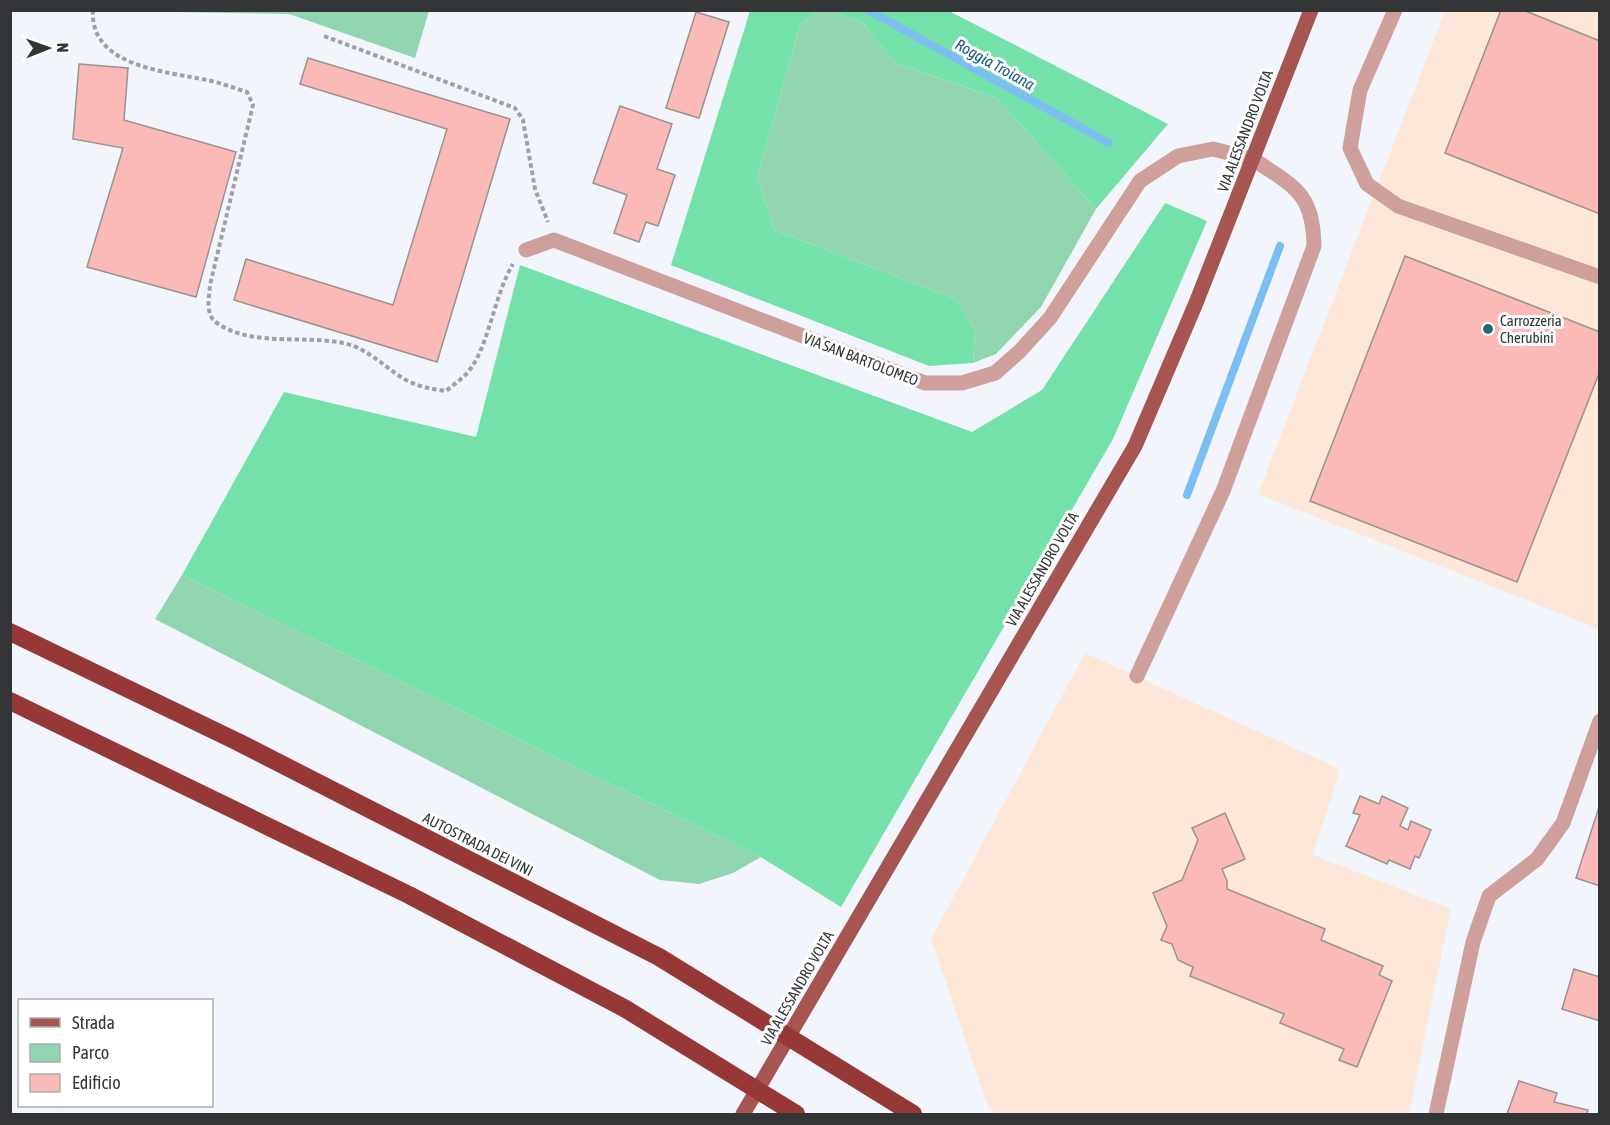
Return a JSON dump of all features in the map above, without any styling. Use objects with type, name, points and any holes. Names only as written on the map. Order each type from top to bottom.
[{"type":"highway","name":"AUTOSTRADA DEI VINI","points":[[10,632],[270,758],[659,957],[913,1114]]},
{"type":"highway","points":[[10,701],[388,885],[614,1002],[796,1114]]},
{"type":"main road","name":"VIA ALESSANDRO VOLTA","points":[[743,1114],[1135,446],[1253,159],[1311,10]]},
{"type":"street","points":[[1395,10],[1360,90],[1350,148],[1368,184],[1398,206],[1599,277]]},
{"type":"street","name":"VIA SAN BARTOLOMEO","points":[[554,240],[925,383],[962,383],[995,373],[1050,318],[1140,181],[1178,156],[1213,149],[1253,159]]},
{"type":"street","points":[[1137,676],[1223,491],[1314,246],[1314,219],[1301,193],[1253,159]]},
{"type":"street","points":[[526,250],[554,240]]},
{"type":"street","points":[[1436,1114],[1473,942],[1489,896],[1537,859],[1563,824],[1599,721]]},
{"type":"path","points":[[93,10],[93,22],[102,40],[121,59],[143,68],[209,80],[247,92],[253,105],[210,285],[208,312],[214,321],[227,329],[258,336],[346,344],[364,350],[407,380],[428,389],[446,390],[468,372],[481,349],[492,308],[511,265],[526,250]]},
{"type":"path","points":[[324,36],[515,108],[523,120],[535,189],[554,240]]},
{"type":"shaded area","points":[[1445,11],[1599,11],[1599,629],[1258,494]]},
{"type":"shaded area","points":[[1085,653],[1340,769],[1313,855],[1451,909],[1409,1114],[997,1114],[989,1109],[931,939]]},
{"type":"green space","points":[[118,11],[429,11],[415,58],[289,14]]},
{"type":"green space","points":[[750,11],[817,11],[800,25],[757,178],[774,230],[956,299],[975,330],[973,363],[929,366],[671,265]]},
{"type":"green space","points":[[817,11],[831,11],[863,23],[896,63],[997,98],[1096,209],[1041,307],[996,354],[973,363],[975,330],[956,299],[774,230],[757,178],[800,25]]},
{"type":"green space","points":[[831,11],[949,11],[1168,124],[1096,209],[997,98],[896,63],[863,23]]},
{"type":"green space","points":[[1165,203],[1207,221],[1113,439],[841,907],[761,857],[182,575],[284,392],[476,437],[520,265],[972,432],[1042,390]]},
{"type":"green space","points":[[182,575],[761,857],[733,873],[699,884],[660,880],[155,619]]},
{"type":"building","points":[[1501,10],[1523,10],[1600,41],[1600,214],[1445,153]]},
{"type":"building","points":[[696,12],[729,22],[699,118],[666,108]]},
{"type":"building","points":[[308,58],[510,119],[437,362],[234,300],[246,259],[393,305],[447,129],[300,84]]},
{"type":"building","points":[[79,64],[128,68],[124,120],[236,152],[196,297],[87,267],[123,148],[73,139]]},
{"type":"building","points":[[620,106],[672,124],[657,169],[675,175],[658,226],[646,222],[639,242],[614,233],[627,195],[593,183]]},
{"type":"building","points":[[1405,256],[1600,332],[1600,371],[1517,582],[1310,501]]},
{"type":"building","points":[[1360,796],[1379,804],[1382,796],[1408,808],[1400,826],[1408,830],[1411,821],[1431,830],[1419,858],[1415,856],[1410,869],[1389,860],[1387,864],[1346,846],[1360,815],[1353,813]]},
{"type":"building","points":[[1600,804],[1600,886],[1576,878]]},
{"type":"building","points":[[1225,813],[1245,859],[1222,869],[1227,881],[1227,889],[1325,929],[1321,940],[1383,966],[1379,975],[1392,981],[1357,1067],[1339,1060],[1344,1049],[1280,1023],[1284,1014],[1190,976],[1193,967],[1178,960],[1172,944],[1161,940],[1167,926],[1153,893],[1182,880],[1198,840],[1192,828]]},
{"type":"building","points":[[1574,969],[1600,977],[1600,1021],[1562,1009]]},
{"type":"building","points":[[1519,1081],[1557,1093],[1554,1102],[1588,1110],[1587,1114],[1507,1114]]},
{"type":"waterway","name":"Roggia Troiana","points":[[868,10],[1109,143]]},
{"type":"waterway","name":"Roggia Troiana","points":[[1187,495],[1280,246]]},
{"type":"place","name":"Carrozzeria Cherubini","points":[[1488,329]]}]
